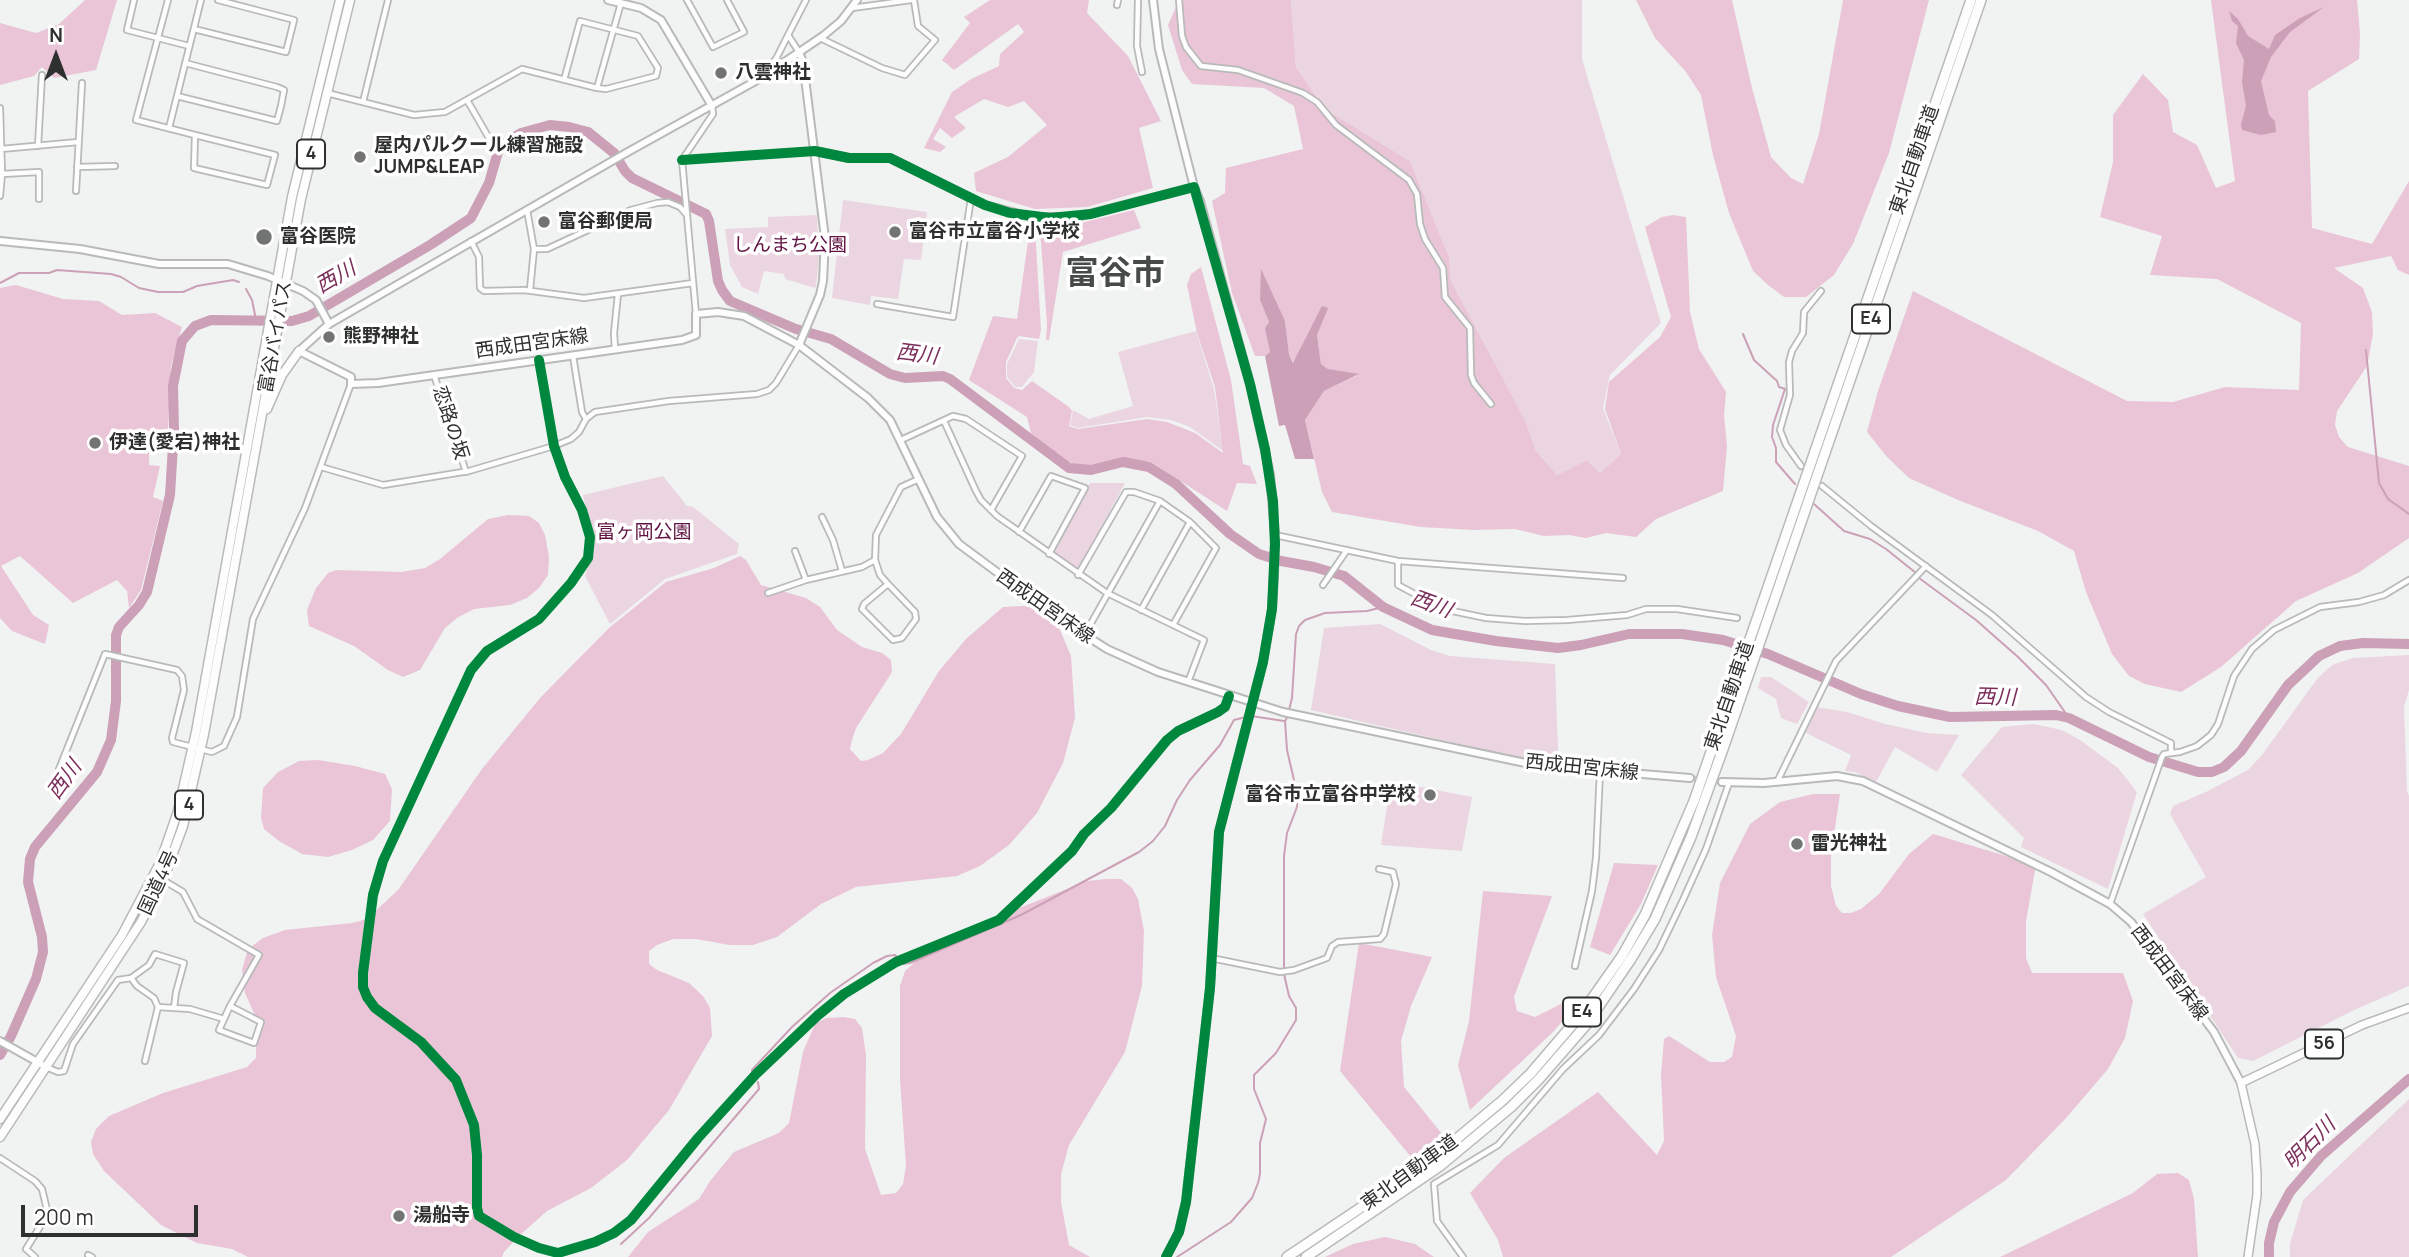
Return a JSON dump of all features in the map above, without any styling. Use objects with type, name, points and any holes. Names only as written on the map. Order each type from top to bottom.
[{"type":"highway","name":"富谷バイパス","points":[[255,426],[268,328],[299,161],[340,0]]},
{"type":"highway","name":"富谷バイパス","points":[[255,426],[279,326],[302,198],[350,0]]},
{"type":"highway","name":"東北自動車道","points":[[1757,636],[1971,0]]},
{"type":"highway","name":"東北自動車道","points":[[1306,1257],[1411,1187],[1473,1140],[1539,1079],[1586,1025],[1632,959],[1655,919],[1709,790],[1747,665],[1981,0]]},
{"type":"highway","points":[[255,426],[299,351]]},
{"type":"highway","name":"国道4号","points":[[0,1119],[108,974],[141,922],[163,880],[183,826],[255,426]]},
{"type":"highway","name":"東北自動車道","points":[[1287,1257],[1389,1190],[1466,1133],[1531,1073],[1579,1017],[1622,956],[1645,915],[1694,802],[1747,665]]},
{"type":"highway","name":"国道4号","points":[[0,1137],[113,950],[151,881],[178,811],[197,749]]},
{"type":"main road","name":"56","points":[[2241,1083],[2362,1025],[2409,1008]]},
{"type":"main road","points":[[2241,1083],[2255,1144],[2258,1175],[2248,1257]]},
{"type":"street","points":[[134,0],[127,30],[190,46]]},
{"type":"street","points":[[168,0],[136,120],[275,155],[267,185],[194,168],[195,135]]},
{"type":"street","points":[[169,128],[201,0]]},
{"type":"street","points":[[194,29],[286,52],[294,20],[218,0]]},
{"type":"street","points":[[363,102],[388,0]]},
{"type":"street","points":[[608,0],[651,12],[662,20],[712,106],[713,114],[682,160],[696,314]]},
{"type":"street","points":[[687,0],[713,47],[744,32],[727,0]]},
{"type":"street","points":[[761,78],[777,57],[806,0]]},
{"type":"street","points":[[59,769],[105,654],[177,670],[182,676],[184,690],[172,738],[176,745],[212,752],[219,750],[229,737],[237,717],[253,619],[294,534],[351,384],[351,377],[299,351],[327,321],[761,78],[820,38],[857,0]]},
{"type":"street","points":[[820,38],[882,68],[905,75],[934,40],[918,26],[913,0],[851,8]]},
{"type":"street","points":[[1138,0],[1137,46],[1142,72]]},
{"type":"street","points":[[1153,0],[1159,49],[1194,187],[1250,384],[1270,474],[1275,535],[1268,635],[1254,703],[1218,841],[1210,988],[1186,1202],[1179,1231],[1166,1257]]},
{"type":"street","points":[[1173,0],[1180,1],[1182,36],[1186,47],[1201,66],[1238,70],[1303,93],[1317,102],[1336,125],[1409,180],[1417,194],[1424,239],[1443,268],[1445,297],[1470,328],[1471,375],[1491,404]]},
{"type":"street","points":[[597,88],[621,2]]},
{"type":"street","points":[[326,93],[414,115],[445,112],[522,69],[564,80],[597,88],[606,89],[656,76],[658,68],[638,36],[580,21],[564,80]]},
{"type":"street","points":[[321,467],[383,485],[466,472],[554,446],[576,436],[586,419],[595,412],[645,404],[757,394],[769,390],[776,383],[810,323],[820,295],[824,261],[815,151],[803,62],[788,35]]},
{"type":"street","points":[[177,96],[276,121],[281,106],[284,90],[185,63]]},
{"type":"street","points":[[38,146],[42,75]]},
{"type":"street","points":[[76,191],[82,83]]},
{"type":"street","points":[[467,100],[493,145]]},
{"type":"street","points":[[0,108],[0,196]]},
{"type":"street","points":[[1,149],[79,142]]},
{"type":"street","points":[[682,160],[815,151],[849,158],[890,158],[985,205],[1010,213],[1050,218],[1084,215],[1194,187]]},
{"type":"street","points":[[77,167],[116,166]]},
{"type":"street","points":[[2,174],[39,172],[39,199]]},
{"type":"street","points":[[877,304],[953,317],[971,198]]},
{"type":"street","points":[[534,249],[547,249],[631,210],[657,203],[668,202],[686,211]]},
{"type":"street","points":[[527,210],[534,249],[530,290]]},
{"type":"street","points":[[0,240],[80,249],[159,264],[228,264],[249,269],[303,291],[316,300],[327,321]]},
{"type":"street","points":[[471,241],[479,257],[480,288],[484,291],[530,290],[584,298],[693,283]]},
{"type":"street","points":[[1801,466],[1786,445],[1780,430],[1790,395],[1789,362],[1792,351],[1803,332],[1804,312],[1821,291]]},
{"type":"street","points":[[615,349],[618,294]]},
{"type":"street","name":"西成田宮床線","points":[[351,384],[573,356],[692,337],[697,331],[696,314],[718,312],[744,316],[801,342],[875,404],[890,420],[901,440],[937,517],[959,544],[1084,636],[1119,655],[1188,683],[1283,712],[1535,765],[1690,778]]},
{"type":"street","points":[[573,356],[582,412],[586,419]]},
{"type":"street","points":[[539,360],[554,446],[590,537],[588,558],[571,583],[539,619],[487,652],[467,677],[402,817],[377,878],[363,973],[363,986],[374,1008],[433,1053],[460,1087],[474,1125],[479,1216],[513,1237],[550,1252],[572,1250],[614,1233],[631,1220],[698,1138],[757,1073],[817,1016],[844,994],[896,962],[999,920],[1072,851],[1167,740],[1178,731],[1218,712],[1225,706],[1229,696]]},
{"type":"street","name":"恋路の坂","points":[[434,375],[466,472]]},
{"type":"street","points":[[901,440],[953,416],[966,419],[1022,456],[991,510]]},
{"type":"street","points":[[944,421],[976,491],[991,510],[1019,533],[1107,593],[1204,639],[1188,683]]},
{"type":"street","points":[[1019,533],[1051,476],[1084,488],[1049,554]]},
{"type":"street","points":[[888,584],[864,604],[862,609],[893,639],[902,638],[916,619],[915,612],[880,575],[875,560],[876,535],[901,486],[919,479]]},
{"type":"street","points":[[1822,486],[1871,526],[2024,640],[2087,697],[2109,712],[2171,743],[2171,753]]},
{"type":"street","points":[[1078,575],[1126,492],[1160,501],[1190,522],[1216,548],[1173,625]]},
{"type":"street","points":[[1084,636],[1160,501]]},
{"type":"street","points":[[822,517],[833,540],[842,571]]},
{"type":"street","points":[[1141,610],[1190,522]]},
{"type":"street","points":[[1275,535],[1398,561],[1623,578]]},
{"type":"street","points":[[1323,585],[1347,550]]},
{"type":"street","points":[[795,551],[806,580]]},
{"type":"street","points":[[768,593],[806,580],[862,567],[875,560]]},
{"type":"street","points":[[1398,561],[1398,585],[1443,610],[1486,618],[1567,621],[1627,615],[1646,609],[1677,609],[1737,618]]},
{"type":"street","points":[[1777,782],[1836,661],[1926,566]]},
{"type":"street","points":[[2110,904],[2162,757],[2164,754],[2197,746],[2211,735],[2218,723],[2234,676],[2252,649],[2274,630],[2320,607],[2359,602],[2384,595],[2409,580]]},
{"type":"street","points":[[1574,966],[1587,916],[1595,869],[1600,771]]},
{"type":"street","name":"西成田宮床線","points":[[1725,782],[1777,782],[1837,776],[1863,781],[2051,872],[2110,904],[2131,922],[2214,1032],[2241,1083]]},
{"type":"street","points":[[1463,1257],[1437,1221],[1434,1184],[1497,1142],[1563,1069],[1599,1035],[1634,989],[1659,950],[1706,849],[1725,782]]},
{"type":"street","points":[[1211,958],[1280,972],[1327,958],[1332,946],[1338,942],[1380,939],[1384,934],[1396,884],[1393,872],[1379,869]]},
{"type":"street","points":[[163,880],[183,892],[197,919],[259,955],[230,1006],[219,1030],[254,1043],[261,1022],[230,1006]]},
{"type":"street","points":[[108,974],[118,980],[131,978],[149,965],[155,954],[184,963],[174,1008]]},
{"type":"street","points":[[131,978],[153,998],[158,1007],[145,1061]]},
{"type":"street","points":[[0,1041],[42,1065],[58,1072],[65,1070],[73,1044],[118,980]]},
{"type":"street","points":[[158,1007],[190,1009],[224,1019]]},
{"type":"street","points":[[0,1158],[35,1181],[42,1189],[48,1214],[26,1249],[35,1257]]},
{"type":"green space","points":[[1291,0],[1582,0],[1582,59],[1661,323],[1610,375],[1603,408],[1621,454],[1600,473],[1587,460],[1557,475],[1536,451],[1525,420],[1451,281],[1449,257],[1410,161],[1325,109],[1296,67]]},
{"type":"green space","points":[[843,200],[927,212],[921,260],[904,259],[898,299],[871,296],[870,305],[832,298]]},
{"type":"green space","name":"しんまち公園","points":[[817,215],[819,257],[815,288],[785,279],[784,274],[764,271],[758,294],[742,287],[730,265],[725,229],[768,227],[768,217]]},
{"type":"green space","points":[[1196,331],[1214,389],[1223,451],[1190,427],[1171,420],[1147,417],[1078,428],[1070,425],[1073,410],[1089,419],[1133,406],[1118,352]]},
{"type":"green space","points":[[1019,339],[1038,341],[1034,372],[1022,387],[1015,387],[1007,377],[1007,364]]},
{"type":"green space","name":"富ヶ岡公園","points":[[663,476],[687,506],[693,507],[739,544],[737,554],[665,579],[610,624],[585,576],[593,537],[583,495]]},
{"type":"green space","points":[[1090,483],[1125,483],[1079,569],[1075,570],[1051,553]]},
{"type":"green space","points":[[1380,624],[1431,650],[1450,656],[1555,664],[1558,750],[1550,762],[1498,753],[1311,710],[1324,628]]},
{"type":"green space","points":[[2409,655],[2409,690],[2404,707],[2409,796],[2409,986],[2352,1011],[2253,1061],[2238,1058],[2143,914],[2206,877],[2170,814],[2173,806],[2248,770],[2317,679],[2332,665],[2353,658]]},
{"type":"green space","points":[[1761,677],[1771,677],[1809,702],[1797,724],[1781,718],[1776,699],[1758,688]]},
{"type":"green space","points":[[1816,707],[1847,712],[1927,733],[1959,735],[1937,772],[1895,747],[1876,782],[1855,772],[1845,771],[1851,755],[1806,733]]},
{"type":"green space","points":[[2034,724],[2062,730],[2080,740],[2118,768],[2137,792],[2108,889],[2021,847],[2024,838],[1961,775],[2002,727]]},
{"type":"green space","points":[[1391,781],[1472,797],[1462,851],[1381,845]]},
{"type":"green space","points":[[2409,1099],[2409,1257],[2290,1257],[2290,1244],[2303,1200]]},
{"type":"shaded area","points":[[85,0],[117,0],[96,70],[54,78],[42,67],[34,76],[0,85],[0,23],[36,33],[59,24]]},
{"type":"shaded area","points":[[990,0],[1089,0],[1087,13],[1128,56],[1161,121],[1139,128],[1153,188],[1087,207],[1035,209],[976,191],[974,173],[1008,157],[1047,125],[1024,101],[1008,107],[984,99],[954,117],[966,128],[952,138],[940,128],[933,139],[946,147],[940,152],[924,148],[952,92],[971,79],[999,66],[1000,54],[1024,32],[1018,24],[954,70],[942,60],[970,23],[964,17]]},
{"type":"shaded area","points":[[1179,0],[1291,0],[1296,67],[1325,109],[1410,161],[1449,257],[1451,281],[1525,420],[1536,451],[1557,475],[1587,460],[1600,473],[1621,454],[1605,409],[1609,382],[1660,337],[1671,317],[1645,227],[1662,217],[1686,217],[1690,312],[1699,349],[1726,392],[1724,415],[1727,446],[1723,491],[1656,519],[1636,537],[1606,533],[1586,538],[1569,535],[1544,536],[1515,529],[1421,527],[1332,512],[1322,492],[1305,420],[1324,391],[1358,375],[1328,369],[1321,364],[1317,335],[1327,308],[1294,363],[1289,354],[1285,321],[1260,300],[1269,322],[1266,328],[1270,352],[1265,356],[1255,356],[1232,293],[1212,201],[1225,193],[1226,168],[1303,149],[1294,106],[1264,88],[1192,84],[1182,70],[1168,25]]},
{"type":"shaded area","points":[[1636,0],[1732,0],[1771,157],[1791,178],[1803,184],[1819,134],[1843,0],[1929,0],[1889,153],[1853,244],[1834,275],[1806,297],[1784,297],[1753,271],[1729,213],[1713,155],[1701,95],[1686,72],[1655,38]]},
{"type":"shaded area","points":[[2211,0],[2357,0],[2359,59],[2308,91],[2312,228],[2372,244],[2409,181],[2409,275],[2398,270],[2391,256],[2334,268],[2363,288],[2372,312],[2373,334],[2367,366],[2337,411],[2335,425],[2339,437],[2348,447],[2409,466],[2409,538],[2358,573],[2296,601],[2221,667],[2181,692],[2145,684],[2129,676],[2112,654],[2086,592],[2074,551],[2038,531],[1909,478],[1867,432],[1878,391],[1913,291],[2127,401],[2173,402],[2225,387],[2299,390],[2301,323],[2217,279],[2150,275],[2162,236],[2100,217],[2113,162],[2113,115],[2143,74],[2168,100],[2173,132],[2197,145],[2216,188],[2235,181]]},
{"type":"shaded area","points":[[2324,7],[2290,32],[2271,57],[2261,81],[2269,115],[2275,121],[2276,132],[2261,135],[2242,130],[2246,106],[2242,82],[2244,60],[2236,43],[2238,26],[2232,21],[2229,11],[2238,19],[2248,36],[2269,49],[2275,35],[2300,18]]},
{"type":"shaded area","points":[[1134,210],[1141,228],[1063,252],[1049,340],[1046,340],[1040,229],[1043,223],[1081,223]]},
{"type":"shaded area","points":[[1030,227],[1035,228],[1041,330],[1039,339],[1017,338],[1006,362],[1006,378],[1014,388],[1022,390],[1032,381],[1069,407],[1072,411],[1069,426],[1078,429],[1147,419],[1167,422],[1195,433],[1223,453],[1215,387],[1197,333],[1187,285],[1191,274],[1201,267],[1231,380],[1243,464],[1250,466],[1257,484],[1237,483],[1227,511],[1151,462],[1127,459],[1080,467],[1061,458],[1031,433],[1027,417],[969,380],[993,316],[1017,319]]},
{"type":"shaded area","points":[[1261,269],[1285,321],[1289,354],[1293,363],[1322,306],[1328,308],[1317,335],[1321,364],[1328,369],[1359,374],[1324,391],[1305,420],[1314,459],[1295,459],[1285,425],[1279,426],[1265,356],[1270,352],[1265,328],[1269,322],[1260,300]]},
{"type":"shaded area","points":[[16,285],[63,299],[99,301],[122,315],[155,313],[182,327],[171,366],[167,447],[149,449],[149,465],[160,466],[153,497],[163,501],[141,590],[129,608],[127,591],[117,580],[73,603],[20,556],[1,566],[33,615],[49,625],[45,644],[12,631],[0,618],[0,288]]},
{"type":"shaded area","points":[[508,515],[529,516],[539,523],[545,535],[549,557],[548,575],[539,588],[527,598],[510,605],[474,609],[457,618],[445,628],[420,670],[403,677],[388,670],[354,646],[309,626],[307,610],[316,588],[328,573],[336,570],[401,572],[425,568],[440,559],[488,519]]},
{"type":"shaded area","points":[[740,556],[746,560],[761,585],[806,598],[820,607],[837,630],[862,647],[882,653],[891,660],[892,672],[856,728],[852,740],[850,749],[861,761],[883,753],[901,734],[939,671],[966,639],[1003,607],[1045,609],[1057,623],[1071,656],[1075,718],[1063,763],[1037,813],[1009,845],[980,866],[957,876],[856,887],[821,904],[777,937],[753,945],[673,939],[649,951],[649,964],[689,983],[703,996],[710,1008],[712,1036],[669,1110],[627,1160],[591,1188],[547,1211],[520,1235],[502,1257],[248,1257],[232,1249],[197,1243],[161,1225],[104,1171],[93,1154],[91,1142],[96,1129],[109,1116],[163,1093],[247,1067],[256,1058],[256,1018],[245,993],[242,970],[248,949],[263,938],[285,930],[367,919],[398,890],[482,769],[540,698],[609,628],[666,582],[714,568]]},
{"type":"shaded area","points":[[318,760],[385,774],[392,789],[390,821],[373,840],[328,857],[302,854],[279,841],[264,829],[261,818],[263,788],[278,772],[299,761]]},
{"type":"shaded area","points":[[1813,794],[1840,794],[1831,856],[1831,886],[1836,906],[1842,913],[1861,909],[1879,894],[1909,854],[1933,834],[2036,865],[2026,921],[2026,958],[2032,973],[2123,973],[2133,1001],[2125,1038],[2108,1069],[2067,1117],[2006,1180],[1891,1257],[1503,1257],[1498,1240],[1470,1193],[1504,1158],[1598,1092],[1657,1155],[1664,1141],[1661,1074],[1664,1039],[1669,1036],[1710,1062],[1724,1062],[1732,1057],[1736,1036],[1716,977],[1712,935],[1720,883],[1750,824],[1780,802]]},
{"type":"shaded area","points":[[1614,863],[1658,865],[1641,904],[1610,955],[1590,947]]},
{"type":"shaded area","points":[[1121,879],[1132,888],[1138,899],[1144,931],[1142,986],[1125,1052],[1069,1145],[1061,1174],[1061,1202],[1069,1245],[1090,1257],[628,1257],[648,1232],[699,1199],[734,1152],[779,1133],[789,1123],[803,1052],[815,1024],[826,1018],[855,1019],[862,1028],[866,1055],[865,1149],[881,1195],[896,1193],[903,1184],[906,1166],[900,1079],[900,986],[905,971],[939,940],[1087,881]]},
{"type":"shaded area","points":[[1483,891],[1552,896],[1514,997],[1517,1011],[1535,1017],[1563,1003],[1578,1003],[1553,1032],[1470,1110],[1458,1065],[1469,1021]]},
{"type":"shaded area","points":[[1359,943],[1432,957],[1411,1006],[1401,1041],[1404,1087],[1447,1140],[1416,1163],[1340,1071]]},
{"type":"shaded area","points":[[2178,1173],[2189,1180],[2194,1199],[2198,1257],[2000,1257],[2133,1193],[2157,1174]]},
{"type":"shaded area","points":[[1385,1237],[1415,1244],[1434,1257],[1325,1257],[1353,1244]]},
{"type":"waterway","name":"西川","points":[[0,1055],[36,979],[43,952],[42,937],[28,882],[30,859],[35,847],[97,772],[111,740],[116,701],[116,635],[119,627],[147,592],[170,495],[174,429],[173,386],[182,341],[195,326],[211,320],[292,321],[309,316],[430,245],[471,218],[489,183],[503,144],[521,133],[550,125],[588,132],[614,153],[632,178],[706,214],[718,281],[730,301],[796,329],[831,339],[890,374],[905,378],[943,376],[950,379],[1069,468],[1091,470],[1123,462],[1149,467],[1176,484],[1230,534],[1259,554],[1344,576],[1383,607],[1432,630],[1558,648],[1629,634],[1682,634],[1723,640],[1768,654],[1861,694],[1898,706],[1950,717],[2056,715],[2069,718],[2149,757],[2198,772],[2212,772],[2224,767],[2241,751],[2288,685],[2319,656],[2340,646],[2363,643],[2409,644]]},
{"type":"waterway","points":[[0,283],[19,273],[49,273],[57,270],[111,274],[139,288],[158,292],[183,292],[197,286],[233,280],[239,282]]},
{"type":"waterway","points":[[246,289],[252,300],[256,320]]},
{"type":"waterway","points":[[1743,334],[1754,360],[1777,381],[1779,387],[1785,389],[1773,425],[1772,437],[1776,448],[1776,462],[1795,484]]},
{"type":"waterway","points":[[2366,350],[2379,483],[2388,499],[2409,514]]},
{"type":"waterway","points":[[1814,504],[1844,531],[1870,539],[1916,573]]},
{"type":"waterway","points":[[1919,578],[1976,620],[2018,657],[2046,685],[2069,718]]},
{"type":"waterway","points":[[1289,710],[1299,626],[1305,620],[1325,613],[1367,611],[1383,607]]},
{"type":"waterway","points":[[1251,716],[1284,721]]},
{"type":"waterway","points":[[1284,968],[1284,856],[1287,833],[1297,807],[1297,793],[1287,750],[1285,721],[1288,716]]},
{"type":"waterway","points":[[752,1075],[752,1070],[792,1027],[830,993],[873,963],[895,955],[903,964],[910,963],[1021,915],[1139,852],[1153,841],[1165,826],[1190,780],[1220,745],[1234,720],[1246,717]]},
{"type":"waterway","points":[[1177,1257],[1231,1222],[1252,1198],[1258,1183],[1260,1143],[1266,1119],[1254,1089],[1254,1075],[1276,1053],[1296,1020],[1296,1008],[1289,996],[1284,974]]},
{"type":"waterway","name":"明石川","points":[[2269,1257],[2274,1222],[2290,1192],[2321,1156],[2409,1079]]},
{"type":"waterway","points":[[621,1244],[649,1218],[759,1089],[758,1082]]},
{"type":"tunnel","points":[[1690,778],[1722,782]]},
{"type":"cycle path","points":[[682,160],[815,151],[849,158],[890,158],[985,205],[1010,213],[1050,218],[1091,214],[1194,187],[1250,384],[1265,449],[1273,501],[1275,544],[1272,609],[1263,662],[1219,832],[1210,988],[1186,1202],[1179,1232],[1166,1257]]},
{"type":"cycle path","points":[[539,360],[554,446],[565,477],[582,510],[590,537],[588,558],[571,583],[539,619],[487,651],[471,670],[383,861],[373,895],[363,973],[363,987],[375,1008],[421,1042],[456,1080],[474,1125],[479,1216],[514,1237],[558,1253],[614,1233],[631,1220],[698,1138],[757,1073],[817,1016],[844,994],[896,962],[999,920],[1072,851],[1167,740],[1178,731],[1218,712],[1225,707],[1229,696]]},
{"type":"place","name":"八雲神社","points":[[721,73]]},
{"type":"place","name":"屋内パルクール練習施設 JUMP&LEAP","points":[[360,157]]},
{"type":"place","name":"富谷郵便局","points":[[544,222]]},
{"type":"place","name":"富谷市立富谷小学校","points":[[895,232]]},
{"type":"place","name":"富谷医院","points":[[264,237]]},
{"type":"place","name":"熊野神社","points":[[329,337]]},
{"type":"place","name":"伊達(愛宕)神社","points":[[95,443]]},
{"type":"place","name":"富谷市立富谷中学校","points":[[1430,795]]},
{"type":"place","name":"雷光神社","points":[[1797,844]]},
{"type":"place","name":"湯船寺","points":[[399,1216]]},
{"type":"district","name":"富谷市","points":[[1115,275]]}]
